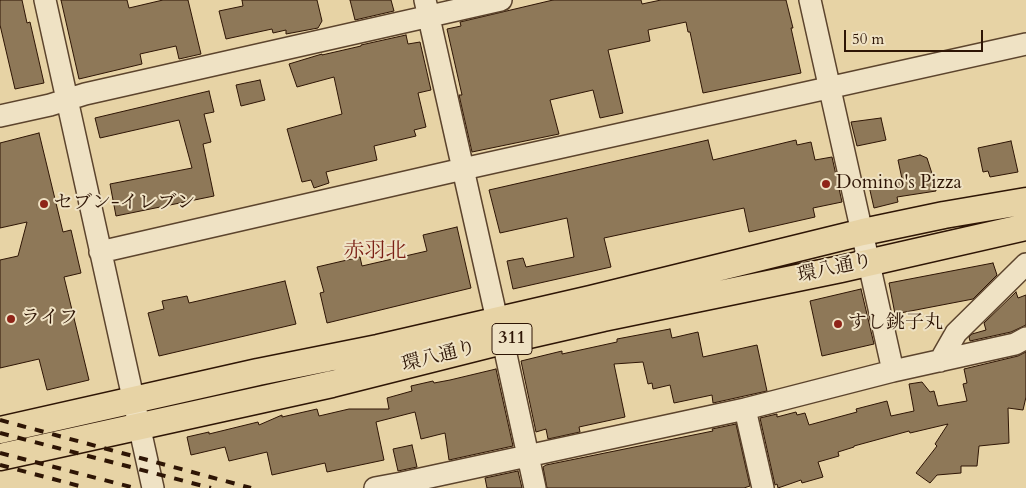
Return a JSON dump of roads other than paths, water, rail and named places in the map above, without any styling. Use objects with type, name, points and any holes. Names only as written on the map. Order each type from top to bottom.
[{"type":"main road","name":"環八通り","points":[[0,457],[332,384],[591,299],[863,232],[944,215],[1026,201]]},
{"type":"main road","name":"環八通り","points":[[0,430],[132,399],[378,348],[500,330],[869,262],[1026,227]]},
{"type":"street","points":[[44,0],[153,488]]},
{"type":"street","points":[[0,116],[427,8],[501,0]]},
{"type":"street","points":[[810,0],[893,371]]},
{"type":"street","points":[[427,8],[535,488]]},
{"type":"street","points":[[100,252],[1026,44]]},
{"type":"street","points":[[940,361],[956,333],[1026,264]]},
{"type":"street","points":[[375,488],[402,485],[528,455],[745,409],[893,371],[1015,344],[1026,338]]},
{"type":"street","points":[[745,409],[763,488]]},
{"type":"railway","points":[[0,420],[251,488]]},
{"type":"railway","points":[[0,433],[211,488]]},
{"type":"railway","points":[[0,453],[135,488]]},
{"type":"railway","points":[[0,465],[87,488]]},
{"type":"place","name":"Domino's Pizza","points":[[826,184]]},
{"type":"place","name":"セブン-イレブン","points":[[44,204]]},
{"type":"place","name":"ライフ","points":[[11,319]]},
{"type":"place","name":"すし銚子丸","points":[[838,324]]},
{"type":"district","name":"赤羽北","points":[[375,252]]}]
